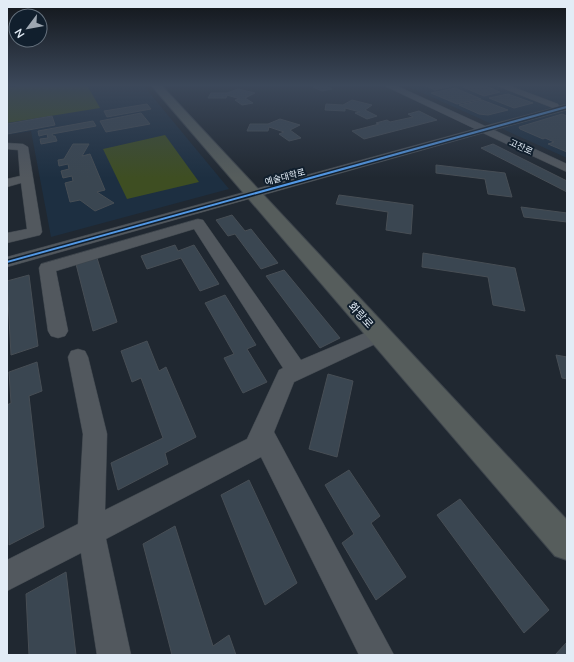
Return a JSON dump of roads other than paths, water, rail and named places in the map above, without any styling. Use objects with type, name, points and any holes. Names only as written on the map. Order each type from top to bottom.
[{"type":"main road","name":"화랑로","points":[[183,116],[567,544]]},
{"type":"street","name":"고잔로","points":[[459,116],[567,161]]},
{"type":"street","name":"고잔로","points":[[462,116],[567,168]]},
{"type":"street","name":"예술대학로","points":[[7,253],[250,191],[527,116]]},
{"type":"street","points":[[7,146],[23,147],[26,178],[35,232],[7,238]]},
{"type":"street","points":[[7,183],[26,178]]},
{"type":"street","name":"예술대학로","points":[[7,262],[250,191]]},
{"type":"street","points":[[58,331],[47,268],[198,223],[297,371]]},
{"type":"street","points":[[7,576],[256,447],[286,376],[379,334]]},
{"type":"street","points":[[78,357],[95,434],[91,532],[114,655]]},
{"type":"street","points":[[262,434],[377,655]]}]
